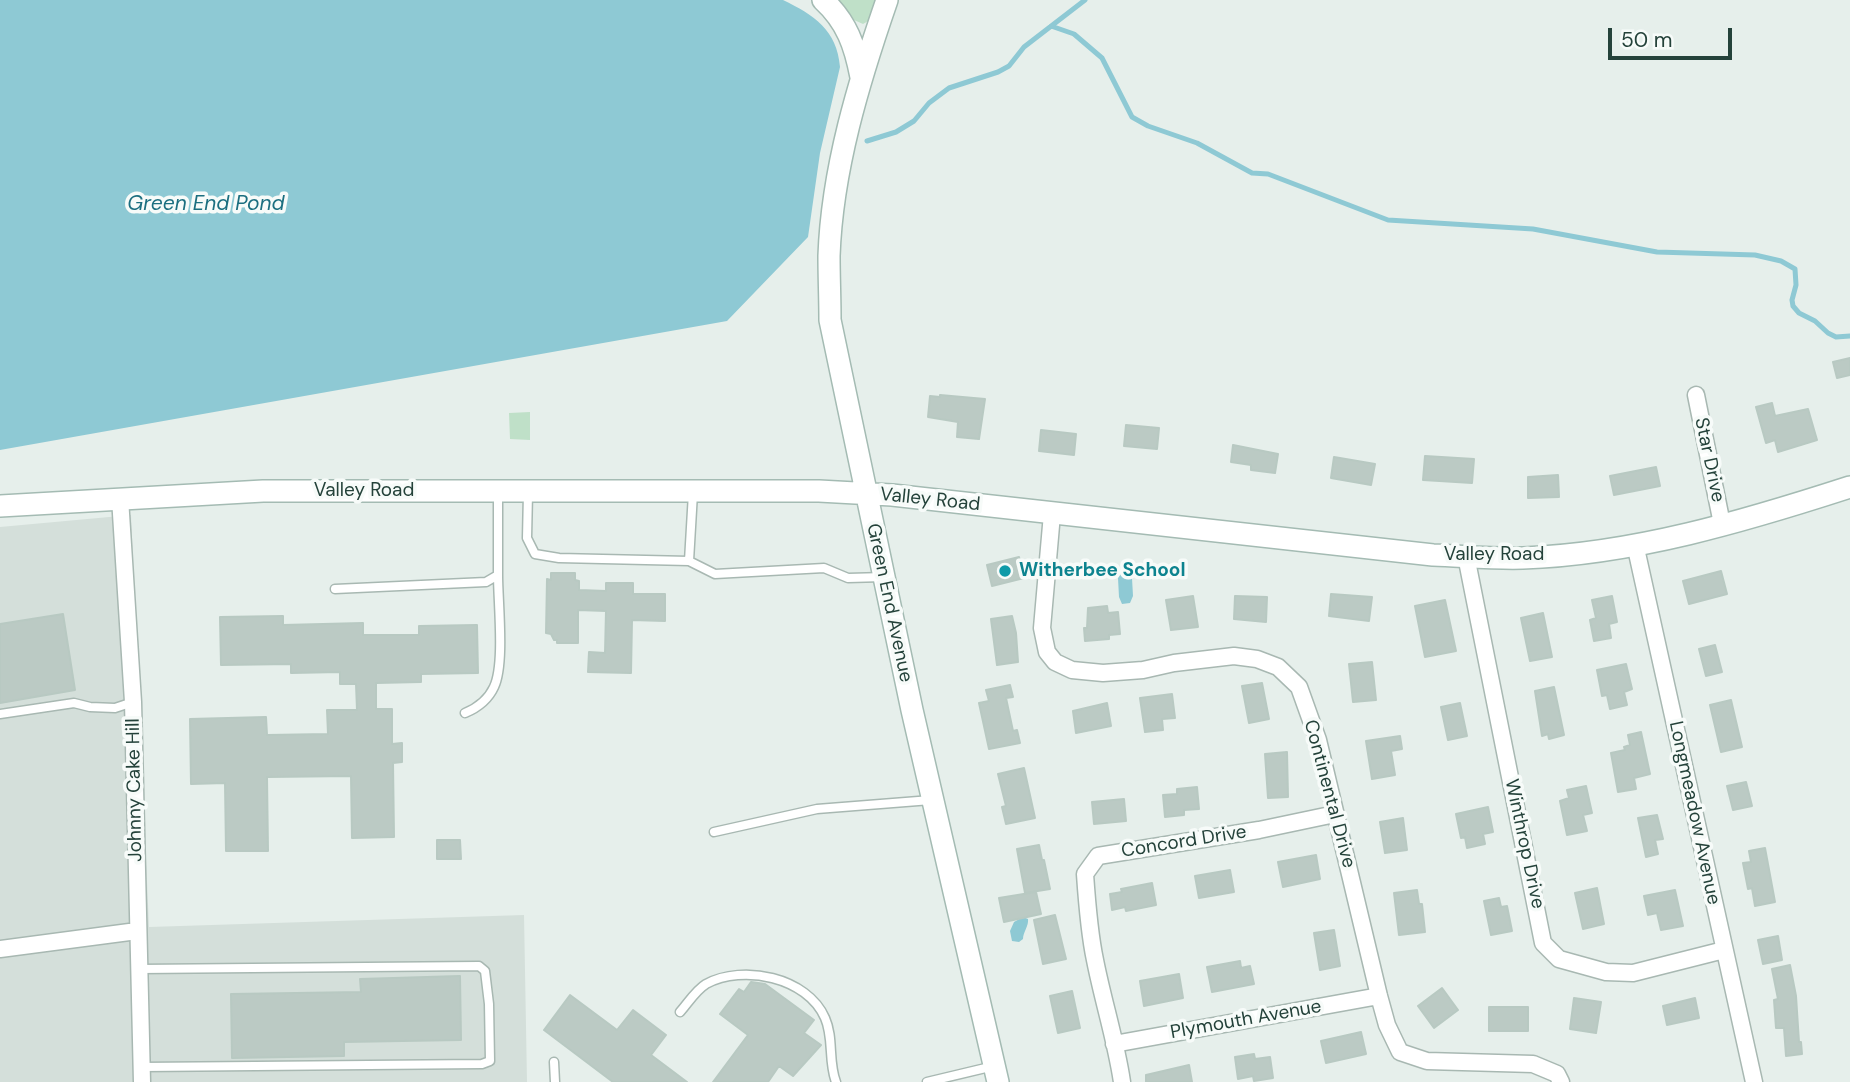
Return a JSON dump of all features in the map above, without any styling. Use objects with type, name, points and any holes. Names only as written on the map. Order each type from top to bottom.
[{"type":"main road","name":"Green End Avenue","points":[[823,0],[848,28],[861,79]]},
{"type":"main road","name":"Green End Avenue","points":[[887,0],[861,79],[834,203],[829,254],[830,320],[932,800],[996,1074]]},
{"type":"main road","name":"Valley Road","points":[[0,506],[263,491],[819,491],[892,495],[1433,555],[1523,558],[1635,544],[1722,524],[1850,487]]},
{"type":"street","name":"Star Drive","points":[[1696,396],[1722,524]]},
{"type":"street","name":"Johnny Cake Hill","points":[[120,498],[133,702],[142,1075]]},
{"type":"street","name":"Continental Drive","points":[[1052,513],[1042,628],[1047,652],[1055,662],[1072,670],[1103,673],[1143,670],[1174,663],[1234,656],[1257,659],[1278,667],[1299,687],[1318,740],[1387,1025],[1400,1052],[1427,1061],[1533,1064],[1557,1074],[1561,1082]]},
{"type":"street","name":"Longmeadow Avenue","points":[[1635,544],[1754,1082]]},
{"type":"street","name":"Winthrop Drive","points":[[1466,556],[1544,943],[1559,959],[1605,972],[1633,973],[1724,950]]},
{"type":"street","name":"Concord Drive","points":[[1122,1082],[1094,958],[1087,911],[1085,874],[1098,856],[1205,840],[1335,814]]},
{"type":"street","points":[[0,949],[137,931]]},
{"type":"street","name":"Plymouth Avenue","points":[[1114,1044],[1379,996]]},
{"type":"lane","points":[[465,713],[486,699],[494,687],[499,671],[498,492]]},
{"type":"lane","points":[[528,492],[527,538],[535,554],[559,558],[689,561],[715,574],[824,568],[848,578],[884,577]]},
{"type":"lane","points":[[689,561],[693,493]]},
{"type":"lane","points":[[335,589],[486,582],[498,575]]},
{"type":"lane","points":[[0,714],[74,703],[115,708],[133,702]]},
{"type":"lane","points":[[714,832],[817,809],[932,800]]},
{"type":"lane","points":[[139,969],[479,966],[485,971],[489,1004],[490,1061],[482,1064],[232,1066],[142,1075]]},
{"type":"lane","points":[[680,1012],[703,986],[725,975],[751,974],[774,978],[816,1001],[826,1020],[836,1082]]},
{"type":"lane","points":[[554,1062],[555,1082]]},
{"type":"lane","points":[[928,1082],[996,1074]]},
{"type":"shaded area","points":[[131,515],[149,927],[524,915],[527,1082],[0,1082],[0,527]]},
{"type":"green space","points":[[839,0],[878,0],[870,20],[863,24],[854,20]]},
{"type":"green space","points":[[530,412],[530,440],[510,439],[509,413]]},
{"type":"water","name":"Green End Pond","points":[[0,0],[783,0],[814,18],[829,33],[840,67],[820,153],[808,237],[727,321],[0,450]]},
{"type":"water","points":[[1121,574],[1128,574],[1132,578],[1133,596],[1130,603],[1122,604],[1119,597],[1118,578]]},
{"type":"water","points":[[1023,917],[1028,919],[1028,922],[1023,939],[1019,942],[1012,941],[1010,931],[1014,922]]},
{"type":"building","points":[[1850,358],[1850,375],[1837,378],[1833,362]]},
{"type":"building","points":[[930,396],[985,399],[979,439],[957,437],[958,422],[928,417]]},
{"type":"building","points":[[1772,403],[1775,416],[1808,409],[1817,440],[1778,452],[1775,440],[1766,443],[1756,407]]},
{"type":"building","points":[[1126,425],[1159,428],[1157,449],[1124,446]]},
{"type":"building","points":[[1041,430],[1076,434],[1074,455],[1039,451]]},
{"type":"building","points":[[1233,445],[1278,454],[1275,473],[1251,470],[1251,465],[1231,462]]},
{"type":"building","points":[[1425,456],[1474,459],[1472,483],[1423,480]]},
{"type":"building","points":[[1334,457],[1375,464],[1371,485],[1331,478]]},
{"type":"building","points":[[1656,467],[1660,486],[1614,495],[1610,476]]},
{"type":"building","points":[[1558,475],[1559,497],[1528,498],[1528,477]]},
{"type":"building","name":"Witherbee School","points":[[1019,557],[1024,578],[992,586],[987,565]]},
{"type":"building","points":[[1721,571],[1727,594],[1689,604],[1683,581]]},
{"type":"building","points":[[551,573],[575,573],[579,590],[606,591],[606,583],[633,583],[633,594],[665,594],[665,621],[632,620],[631,673],[588,672],[589,652],[605,653],[606,611],[578,610],[578,643],[557,643],[551,634],[546,633],[547,579],[551,580]]},
{"type":"building","points":[[1331,594],[1372,597],[1369,621],[1329,616]]},
{"type":"building","points":[[1193,596],[1198,627],[1171,630],[1166,600]]},
{"type":"building","points":[[1235,596],[1267,597],[1266,622],[1234,619]]},
{"type":"building","points":[[1612,596],[1617,622],[1609,624],[1611,638],[1594,641],[1590,620],[1596,618],[1592,600]]},
{"type":"building","points":[[1445,600],[1456,651],[1425,657],[1415,606]]},
{"type":"building","points":[[1107,606],[1108,613],[1118,612],[1120,634],[1109,635],[1109,639],[1085,641],[1084,628],[1087,628],[1088,608]]},
{"type":"building","points":[[1543,613],[1552,657],[1530,661],[1521,618]]},
{"type":"building","points":[[63,614],[75,690],[0,703],[0,624]]},
{"type":"building","points":[[283,616],[283,625],[363,623],[363,635],[419,635],[419,626],[477,625],[478,673],[421,674],[421,682],[376,683],[376,709],[392,709],[392,744],[402,743],[402,762],[393,763],[394,837],[352,838],[351,776],[267,777],[268,851],[226,851],[225,783],[191,784],[190,719],[266,717],[267,735],[328,734],[327,710],[357,710],[356,684],[340,684],[340,672],[291,673],[291,664],[221,665],[220,617]]},
{"type":"building","points":[[1012,616],[1018,662],[997,665],[991,619]]},
{"type":"building","points":[[1715,645],[1722,672],[1706,676],[1699,649]]},
{"type":"building","points":[[1372,662],[1376,700],[1353,702],[1349,664]]},
{"type":"building","points":[[1626,664],[1632,689],[1624,692],[1627,705],[1610,709],[1607,695],[1602,696],[1597,670]]},
{"type":"building","points":[[1262,683],[1269,719],[1249,723],[1242,686]]},
{"type":"building","points":[[1010,685],[1013,697],[1006,698],[1013,731],[1017,730],[1020,743],[989,749],[979,703],[989,701],[986,690]]},
{"type":"building","points":[[1554,687],[1564,735],[1549,739],[1548,734],[1542,736],[1535,691]]},
{"type":"building","points":[[1172,694],[1175,718],[1162,719],[1163,730],[1145,732],[1140,698]]},
{"type":"building","points":[[1731,700],[1742,747],[1721,752],[1710,705]]},
{"type":"building","points":[[1107,703],[1111,726],[1076,733],[1073,711]]},
{"type":"building","points":[[1460,703],[1467,736],[1448,740],[1441,707]]},
{"type":"building","points":[[1641,732],[1650,774],[1634,778],[1636,789],[1618,792],[1611,753],[1625,750],[1624,747],[1630,745],[1628,735]]},
{"type":"building","points":[[1400,736],[1402,749],[1391,751],[1395,775],[1372,779],[1366,741]]},
{"type":"building","points":[[1287,752],[1288,797],[1268,798],[1265,754]]},
{"type":"building","points":[[1024,768],[1035,818],[1006,824],[1002,807],[1006,806],[998,774]]},
{"type":"building","points":[[1746,782],[1752,806],[1733,810],[1727,786]]},
{"type":"building","points":[[1586,786],[1592,813],[1583,815],[1587,831],[1567,835],[1560,801],[1569,798],[1567,790]]},
{"type":"building","points":[[1197,787],[1199,809],[1184,810],[1184,815],[1165,817],[1163,795],[1177,794],[1177,789]]},
{"type":"building","points":[[1124,799],[1126,821],[1094,824],[1092,802]]},
{"type":"building","points":[[1488,807],[1493,832],[1483,834],[1485,844],[1467,848],[1465,837],[1461,838],[1456,814]]},
{"type":"building","points":[[1657,815],[1663,839],[1655,840],[1658,854],[1646,857],[1638,818]]},
{"type":"building","points":[[1403,818],[1407,850],[1385,853],[1380,822]]},
{"type":"building","points":[[437,840],[460,840],[461,859],[437,859]]},
{"type":"building","points":[[1039,845],[1050,889],[1025,893],[1017,849]]},
{"type":"building","points":[[1765,848],[1775,902],[1755,906],[1752,888],[1748,889],[1743,863],[1751,862],[1749,851]]},
{"type":"building","points":[[1316,855],[1320,879],[1283,887],[1278,862]]},
{"type":"building","points":[[1230,870],[1234,892],[1199,898],[1195,876]]},
{"type":"building","points":[[1152,883],[1156,905],[1126,911],[1125,907],[1112,910],[1110,894]]},
{"type":"building","points":[[1597,888],[1604,924],[1583,929],[1575,893]]},
{"type":"building","points":[[1417,890],[1419,904],[1422,904],[1425,932],[1399,935],[1394,893]]},
{"type":"building","points":[[1675,890],[1683,926],[1661,930],[1657,913],[1648,915],[1644,896]]},
{"type":"building","points":[[1036,892],[1041,914],[1004,922],[999,898]]},
{"type":"building","points":[[1499,898],[1501,907],[1507,906],[1512,931],[1491,935],[1484,901]]},
{"type":"building","points":[[1055,915],[1066,959],[1043,964],[1034,920]]},
{"type":"building","points":[[1334,930],[1340,966],[1320,970],[1314,933]]},
{"type":"building","points":[[1778,936],[1782,960],[1763,964],[1758,940]]},
{"type":"building","points":[[1240,961],[1241,968],[1250,966],[1254,984],[1212,992],[1207,967]]},
{"type":"building","points":[[1790,965],[1802,1054],[1786,1056],[1784,1028],[1776,1028],[1774,1000],[1778,999],[1772,969]]},
{"type":"building","points":[[1179,974],[1183,998],[1144,1006],[1140,981]]},
{"type":"building","points":[[460,976],[461,1040],[344,1042],[344,1056],[232,1058],[231,994],[361,992],[360,979]]},
{"type":"building","points":[[751,982],[765,984],[814,1020],[804,1033],[821,1045],[793,1076],[779,1066],[768,1082],[713,1082],[748,1035],[720,1014],[739,989],[744,992]]},
{"type":"building","points":[[1442,988],[1458,1010],[1434,1028],[1418,1006]]},
{"type":"building","points":[[1072,991],[1080,1028],[1058,1033],[1050,996]]},
{"type":"building","points":[[570,995],[617,1030],[633,1010],[666,1035],[651,1055],[687,1082],[613,1082],[544,1030]]},
{"type":"building","points":[[1574,998],[1601,1002],[1596,1033],[1570,1029]]},
{"type":"building","points":[[1695,998],[1699,1018],[1667,1025],[1663,1006]]},
{"type":"building","points":[[1489,1007],[1528,1007],[1528,1031],[1489,1031]]},
{"type":"building","points":[[1361,1032],[1366,1054],[1326,1063],[1321,1041]]},
{"type":"building","points":[[1254,1054],[1255,1059],[1270,1057],[1273,1078],[1254,1081],[1253,1076],[1238,1079],[1235,1057]]},
{"type":"building","points":[[1189,1065],[1192,1082],[1146,1082],[1146,1075]]},
{"type":"waterway","points":[[867,141],[896,132],[914,121],[929,103],[949,88],[1009,66],[1024,47],[1085,0]]},
{"type":"waterway","points":[[1051,26],[1074,34],[1102,58],[1132,117],[1148,126],[1197,143],[1252,173],[1268,174],[1388,220],[1533,229],[1657,252],[1755,255],[1781,261],[1795,269],[1796,285],[1792,300],[1799,313],[1836,337],[1850,336]]},
{"type":"place","name":"Witherbee School","points":[[1005,571]]}]
